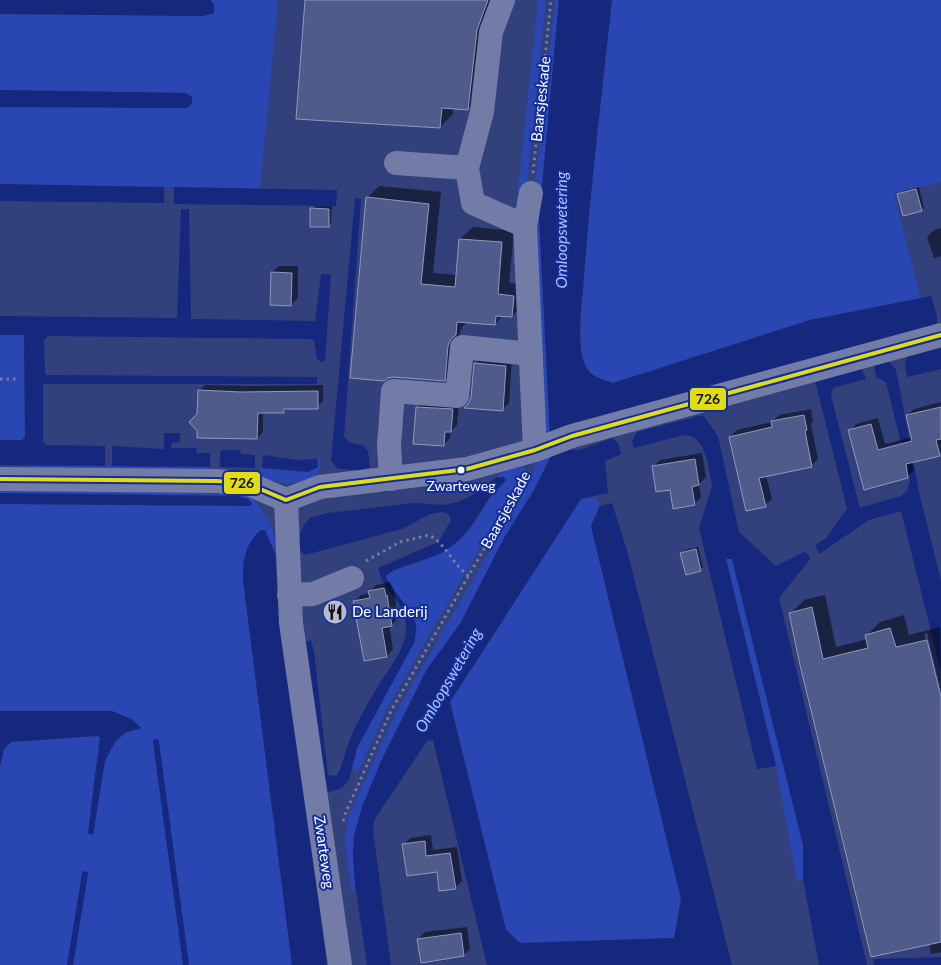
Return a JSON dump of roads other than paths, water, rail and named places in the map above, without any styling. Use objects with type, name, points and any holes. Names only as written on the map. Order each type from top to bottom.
[{"type":"street","points":[[503,0],[491,32],[482,112],[467,168],[473,203],[525,226]]},
{"type":"street","points":[[396,163],[467,168]]},
{"type":"street","points":[[531,193],[525,226],[531,354],[542,447]]},
{"type":"street","points":[[0,479],[216,481],[246,483],[286,500],[320,487],[467,469],[572,436],[941,335]]},
{"type":"street","points":[[390,479],[388,446],[393,391],[457,396],[462,347],[531,354]]},
{"type":"street","name":"Zwarteweg","points":[[286,500],[291,623],[338,899],[340,965]]},
{"type":"street","points":[[289,595],[313,594],[352,578]]},
{"type":"water","points":[[0,0],[210,0],[214,4],[214,13],[203,16],[0,14]]},
{"type":"water","name":"Omloopswetering","points":[[559,0],[612,0],[593,172],[580,321],[582,356],[590,372],[613,383],[810,320],[931,296],[937,316],[936,328],[550,437],[539,219]]},
{"type":"water","points":[[0,90],[186,93],[192,97],[192,103],[187,108],[0,107]]},
{"type":"water","points":[[0,184],[164,187],[164,203],[0,201]]},
{"type":"water","points":[[174,187],[337,190],[336,206],[174,204]]},
{"type":"water","points":[[355,198],[361,199],[344,437],[350,443],[363,445],[368,451],[370,467],[360,470],[338,469],[331,461]]},
{"type":"water","points":[[181,209],[189,209],[191,319],[315,321],[321,274],[331,274],[325,361],[321,362],[317,359],[314,341],[311,339],[48,336],[44,340],[45,373],[47,375],[317,377],[317,384],[43,384],[43,441],[46,445],[105,446],[105,466],[0,465],[0,440],[22,440],[25,437],[24,335],[0,335],[0,316],[177,318]]},
{"type":"water","points":[[941,346],[941,369],[907,377],[905,366],[907,355]]},
{"type":"water","points":[[888,361],[895,368],[898,379],[919,492],[941,581],[941,672],[901,511],[869,520],[819,554],[815,545],[826,538],[847,509],[815,381],[861,368],[866,379],[833,388],[831,396],[860,508],[901,496],[907,491],[910,480],[886,382],[876,377],[874,365]]},
{"type":"water","points":[[703,415],[718,436],[739,532],[776,566],[806,551],[810,559],[779,598],[867,965],[819,965],[803,879],[803,845],[732,559],[726,559],[776,766],[757,769],[699,528],[712,486],[707,459],[702,446],[694,437],[684,435],[634,448],[632,441],[637,432]]},
{"type":"water","points":[[164,433],[180,433],[180,442],[172,443],[171,448],[196,448],[197,453],[210,453],[210,467],[112,466],[112,446],[164,449]]},
{"type":"water","name":"Omloopswetering","points":[[612,438],[619,444],[621,454],[605,461],[608,493],[581,499],[450,702],[506,930],[520,943],[674,938],[681,899],[591,526],[600,506],[612,503],[628,554],[732,965],[487,965],[433,740],[427,741],[374,820],[373,831],[391,965],[367,965],[355,884],[354,836],[362,807],[381,761],[427,669],[460,624],[504,538],[534,490],[551,456],[567,444],[573,450],[580,450]]},
{"type":"water","points":[[222,450],[240,450],[241,454],[255,455],[255,468],[220,467],[220,453]]},
{"type":"water","points":[[263,455],[298,460],[317,459],[318,467],[308,472],[262,468]]},
{"type":"water","points":[[497,477],[504,477],[506,480],[490,497],[470,528],[459,540],[443,552],[396,570],[386,576],[414,617],[416,626],[415,641],[357,748],[349,780],[342,788],[329,792],[324,788],[304,642],[311,641],[314,651],[328,775],[336,776],[357,723],[397,657],[405,636],[405,616],[400,605],[384,583],[378,568],[436,543],[451,520],[449,514],[443,512],[430,514],[402,529],[305,555],[299,546],[300,534],[304,525],[310,518],[327,513],[415,503],[443,505],[458,502],[471,496]]},
{"type":"water","points":[[0,493],[238,496],[248,499],[252,503],[247,506],[0,504]]},
{"type":"water","points":[[261,530],[265,530],[275,553],[285,665],[327,965],[292,965],[243,580],[248,546]]},
{"type":"water","points":[[0,711],[112,711],[133,720],[141,728],[125,733],[115,742],[105,761],[93,835],[88,833],[100,737],[11,742],[4,749],[0,766]]},
{"type":"water","points":[[941,957],[941,965],[874,965],[873,959]]},
{"type":"waterway","points":[[156,742],[186,965]]},
{"type":"waterway","points":[[70,965],[85,874]]},
{"type":"place","name":"Zwarteweg","points":[[461,470]]},
{"type":"place","name":"De Landerij","points":[[335,612]]}]
